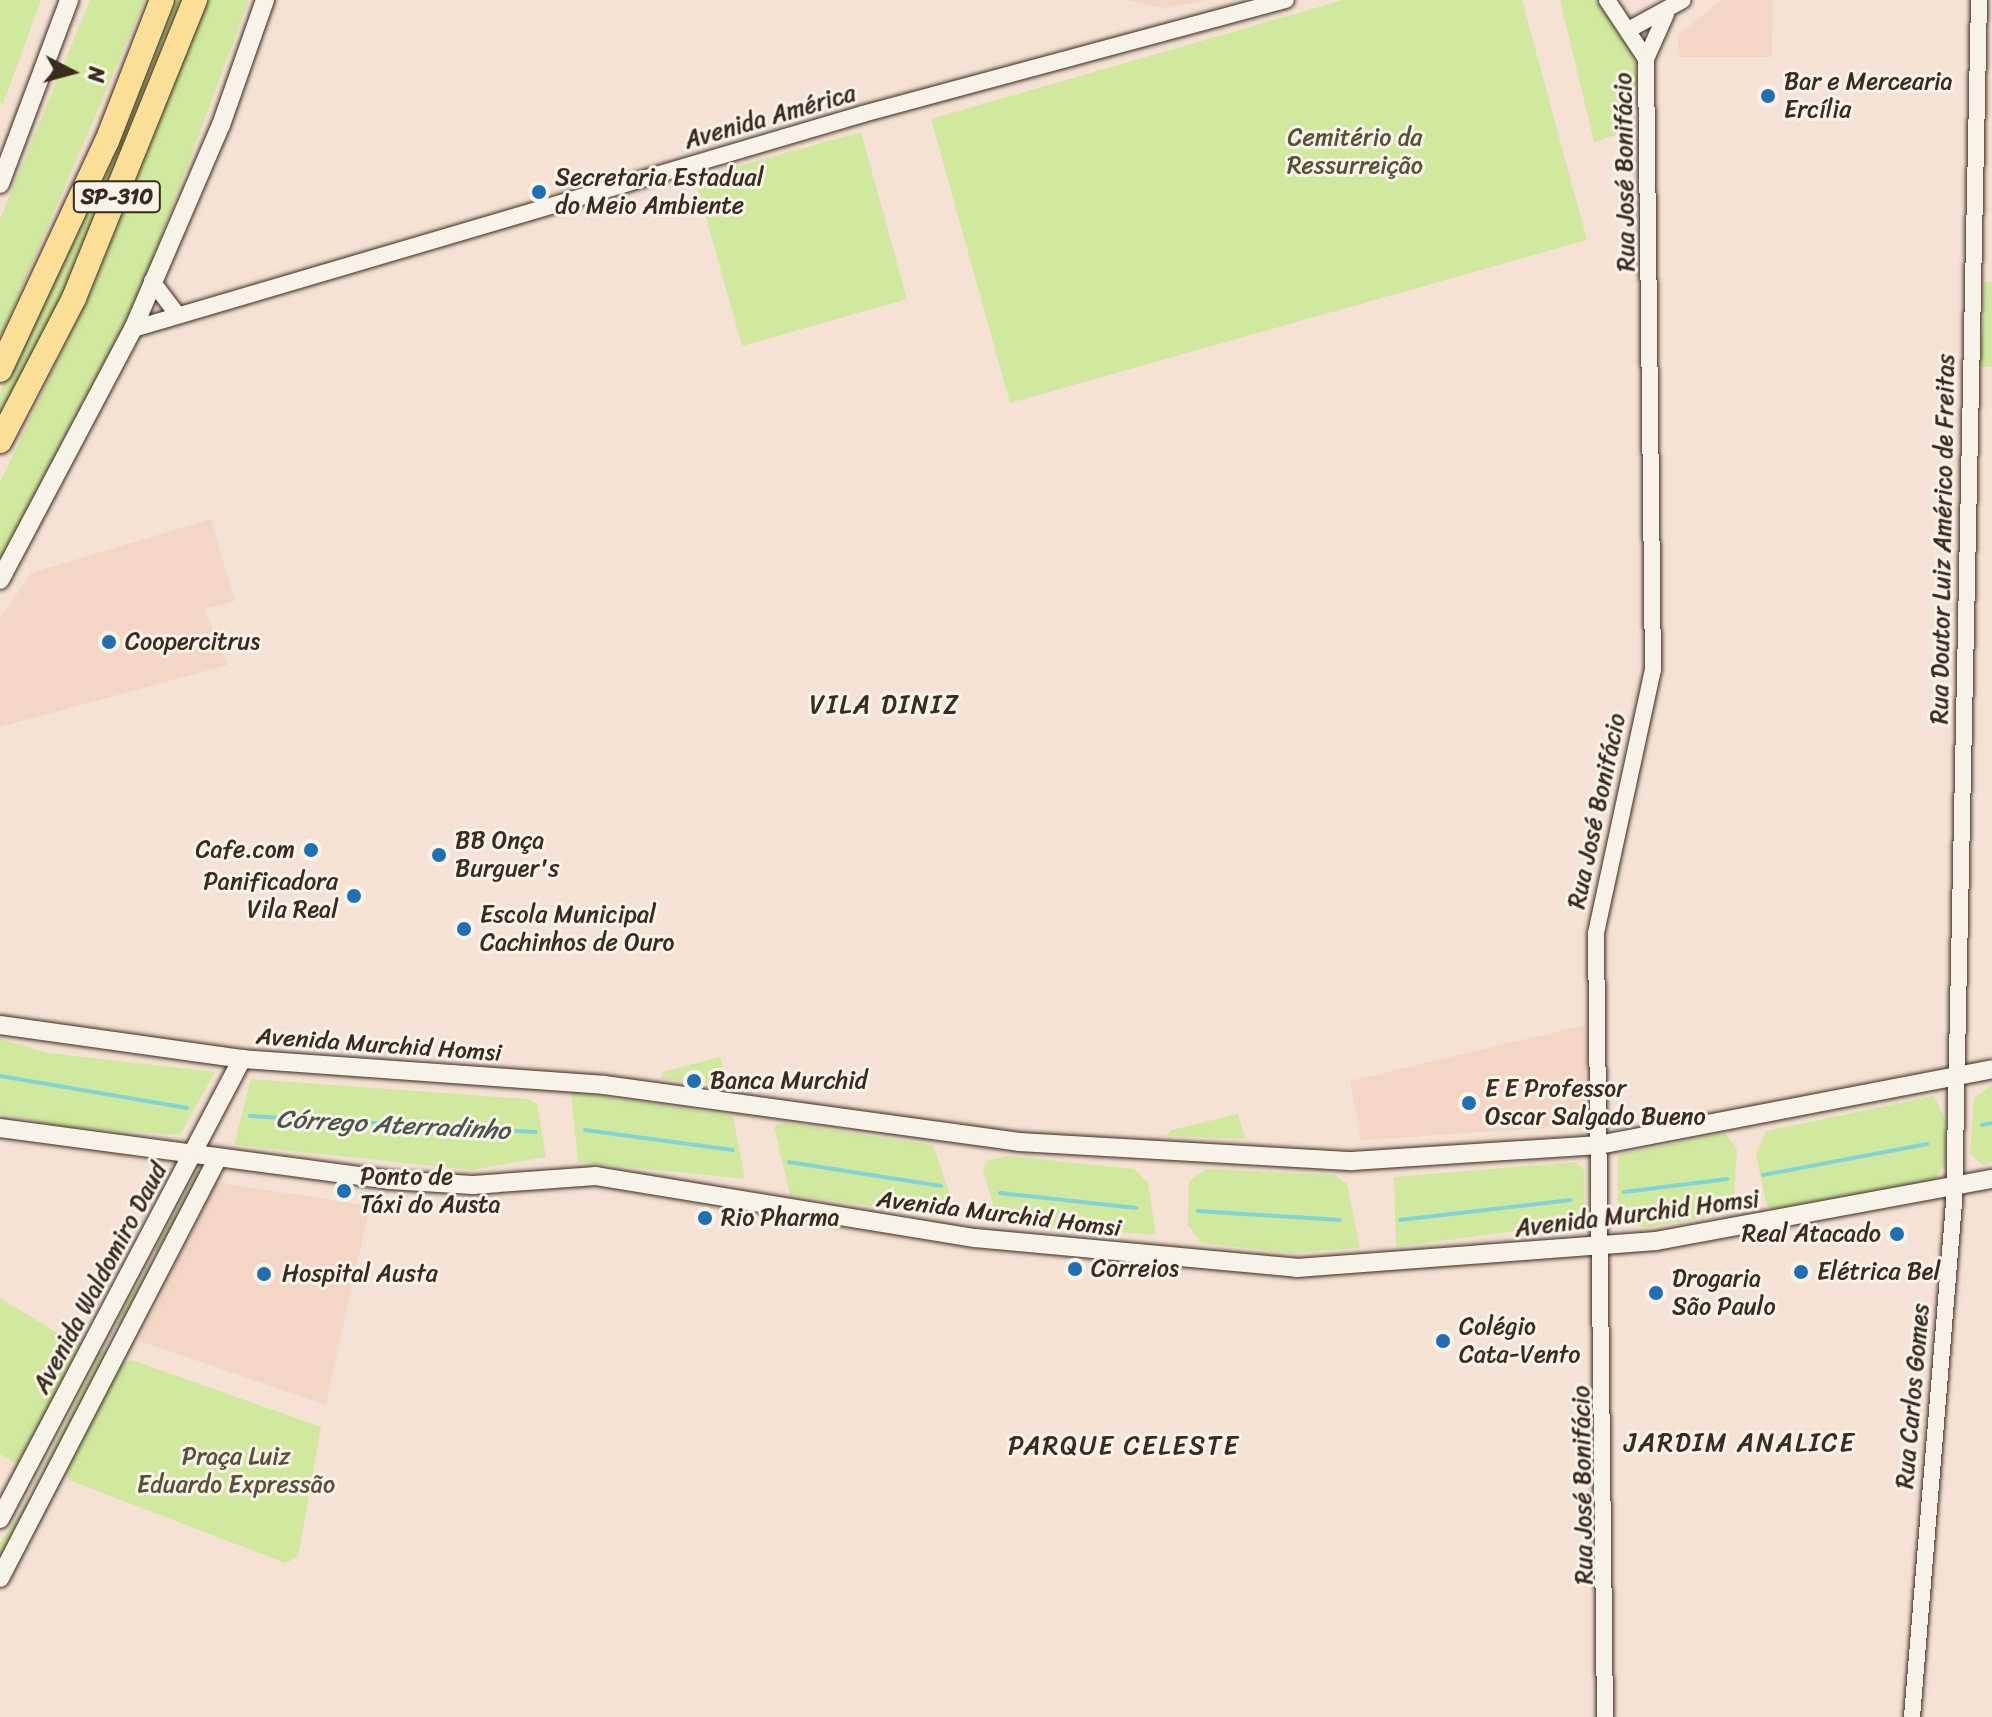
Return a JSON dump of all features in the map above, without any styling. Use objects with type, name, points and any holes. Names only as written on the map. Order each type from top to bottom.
[{"type":"highway","name":"SP-310","points":[[0,370],[107,141],[162,0]]},
{"type":"highway","name":"SP-310","points":[[0,441],[74,298],[195,0]]},
{"type":"main road","points":[[0,184],[69,0]]},
{"type":"main road","points":[[0,580],[133,329],[221,125],[265,0]]},
{"type":"main road","name":"Avenida Murchid Homsi","points":[[0,1025],[242,1059],[467,1079],[545,1078],[1152,1155],[1380,1161],[1599,1145],[1954,1079],[1992,1069]]},
{"type":"main road","name":"Avenida Waldomiro Daud","points":[[0,1519],[242,1059]]},
{"type":"main road","name":"Avenida Murchid Homsi","points":[[0,1128],[217,1160],[473,1185],[596,1176],[975,1238],[1297,1268],[1602,1244],[1954,1189],[1992,1179]]},
{"type":"main road","name":"Avenida Waldomiro Daud","points":[[0,1578],[217,1160]]},
{"type":"main road","points":[[143,1251],[164,1261]]},
{"type":"street","name":"Avenida América","points":[[133,329],[863,114],[1286,0]]},
{"type":"street","points":[[1607,0],[1630,29],[1646,59]]},
{"type":"street","points":[[1630,29],[1666,14],[1683,0]]},
{"type":"street","name":"Rua Doutor Luiz Américo de Freitas","points":[[1954,1079],[1979,0]]},
{"type":"street","points":[[1646,59],[1666,14]]},
{"type":"street","name":"Rua José Bonifácio","points":[[1605,1717],[1599,904],[1653,670],[1646,59]]},
{"type":"street","points":[[152,281],[177,314]]},
{"type":"street","name":"Rua Carlos Gomes","points":[[1912,1717],[1954,1189],[1954,1079]]},
{"type":"shaded area","points":[[1127,0],[1204,0],[1165,9]]},
{"type":"shaded area","points":[[1722,0],[1773,0],[1772,57],[1677,57],[1679,34]]},
{"type":"shaded area","name":"Coopercitrus","points":[[211,519],[235,601],[204,609],[228,665],[0,727],[0,619],[31,573]]},
{"type":"shaded area","name":"E E Professor Oscar Salgado Bueno","points":[[1585,1025],[1585,1125],[1361,1140],[1350,1081]]},
{"type":"shaded area","name":"Hospital Austa","points":[[216,1182],[370,1206],[326,1405],[139,1341]]},
{"type":"green space","points":[[0,0],[41,0],[3,104],[0,102]]},
{"type":"green space","points":[[90,0],[145,0],[0,338],[0,219]]},
{"type":"green space","points":[[170,0],[188,0],[64,301],[0,428],[0,393]]},
{"type":"green space","points":[[205,0],[249,0],[139,296],[0,561],[0,482],[91,291]]},
{"type":"green space","name":"Cemitério da Ressurreição","points":[[1343,0],[1522,0],[1587,240],[1010,403],[931,119]]},
{"type":"green space","points":[[1560,0],[1599,0],[1634,55],[1638,85],[1625,87],[1625,132],[1594,142]]},
{"type":"green space","points":[[861,132],[907,299],[742,346],[695,178]]},
{"type":"green space","points":[[1985,282],[1992,282],[1992,367],[1981,367]]},
{"type":"green space","points":[[0,1039],[49,1053],[215,1072],[180,1135],[68,1127],[0,1114]]},
{"type":"green space","points":[[720,1057],[729,1085],[661,1079],[663,1072]]},
{"type":"green space","points":[[251,1079],[528,1099],[537,1104],[546,1157],[471,1170],[234,1145]]},
{"type":"green space","points":[[1992,1085],[1992,1162],[1983,1165],[1970,1154],[1974,1098]]},
{"type":"green space","points":[[571,1092],[733,1116],[745,1179],[578,1162]]},
{"type":"green space","points":[[1934,1096],[1946,1121],[1945,1163],[1935,1179],[1772,1209],[1766,1204],[1756,1154],[1766,1131]]},
{"type":"green space","points":[[1238,1114],[1245,1139],[1166,1136],[1171,1130]]},
{"type":"green space","points":[[784,1123],[933,1145],[955,1209],[937,1215],[790,1195],[774,1126]]},
{"type":"green space","points":[[1725,1133],[1737,1149],[1733,1211],[1648,1228],[1618,1220],[1618,1155]]},
{"type":"green space","points":[[1008,1156],[1134,1169],[1148,1183],[1156,1235],[998,1223],[983,1169],[988,1160]]},
{"type":"green space","points":[[1576,1162],[1584,1170],[1585,1222],[1396,1247],[1394,1177]]},
{"type":"green space","points":[[1206,1169],[1335,1175],[1347,1184],[1360,1248],[1291,1253],[1201,1243],[1188,1225],[1189,1181]]},
{"type":"green space","points":[[199,1170],[205,1170],[156,1253],[155,1249]]},
{"type":"green space","points":[[150,1264],[153,1264],[117,1329],[118,1318]]},
{"type":"green space","points":[[0,1298],[64,1337],[70,1329],[83,1345],[17,1464],[0,1454]]},
{"type":"green space","points":[[107,1350],[46,1471],[42,1470],[101,1352]]},
{"type":"green space","name":"Praça Luiz Eduardo Expressão","points":[[132,1360],[321,1427],[298,1557],[285,1563],[69,1480],[66,1465],[121,1363]]},
{"type":"green space","points":[[35,1490],[36,1493],[0,1566],[0,1543]]},
{"type":"waterway","name":"Córrego Aterradinho","points":[[0,1076],[187,1108]]},
{"type":"waterway","name":"Córrego Aterradinho","points":[[250,1116],[536,1132]]},
{"type":"waterway","name":"Córrego Aterradinho","points":[[1982,1125],[1992,1123]]},
{"type":"waterway","name":"Córrego Aterradinho","points":[[585,1130],[733,1150]]},
{"type":"waterway","name":"Córrego Aterradinho","points":[[1763,1175],[1927,1144]]},
{"type":"waterway","name":"Córrego Aterradinho","points":[[789,1162],[941,1186]]},
{"type":"waterway","name":"Córrego Aterradinho","points":[[1624,1192],[1727,1179]]},
{"type":"waterway","name":"Córrego Aterradinho","points":[[1000,1193],[1136,1208]]},
{"type":"waterway","name":"Córrego Aterradinho","points":[[1400,1220],[1571,1200]]},
{"type":"waterway","name":"Córrego Aterradinho","points":[[1198,1211],[1340,1220]]},
{"type":"place","name":"Bar e Mercearia Ercília","points":[[1768,96]]},
{"type":"place","name":"Secretaria Estadual do Meio Ambiente","points":[[539,192]]},
{"type":"place","name":"Coopercitrus","points":[[109,642]]},
{"type":"place","name":"Cafe.com","points":[[311,850]]},
{"type":"place","name":"BB Onça Burguer's","points":[[439,855]]},
{"type":"place","name":"Panificadora Vila Real","points":[[354,896]]},
{"type":"place","name":"Escola Municipal Cachinhos de Ouro","points":[[464,929]]},
{"type":"place","name":"Banca Murchid","points":[[694,1081]]},
{"type":"place","name":"E E Professor Oscar Salgado Bueno","points":[[1469,1103]]},
{"type":"place","name":"Ponto de Táxi do Austa","points":[[344,1191]]},
{"type":"place","name":"Rio Pharma","points":[[705,1218]]},
{"type":"place","name":"Real Atacado","points":[[1897,1234]]},
{"type":"place","name":"Correios","points":[[1075,1269]]},
{"type":"place","name":"Elétrica Bel","points":[[1801,1272]]},
{"type":"place","name":"Hospital Austa","points":[[264,1274]]},
{"type":"place","name":"Drogaria São Paulo","points":[[1656,1293]]},
{"type":"place","name":"Colégio Cata-Vento","points":[[1443,1341]]},
{"type":"district","name":"VILA DINIZ","points":[[885,705]]},
{"type":"district","name":"JARDIM ANALICE","points":[[1740,1443]]},
{"type":"district","name":"PARQUE CELESTE","points":[[1124,1446]]}]
